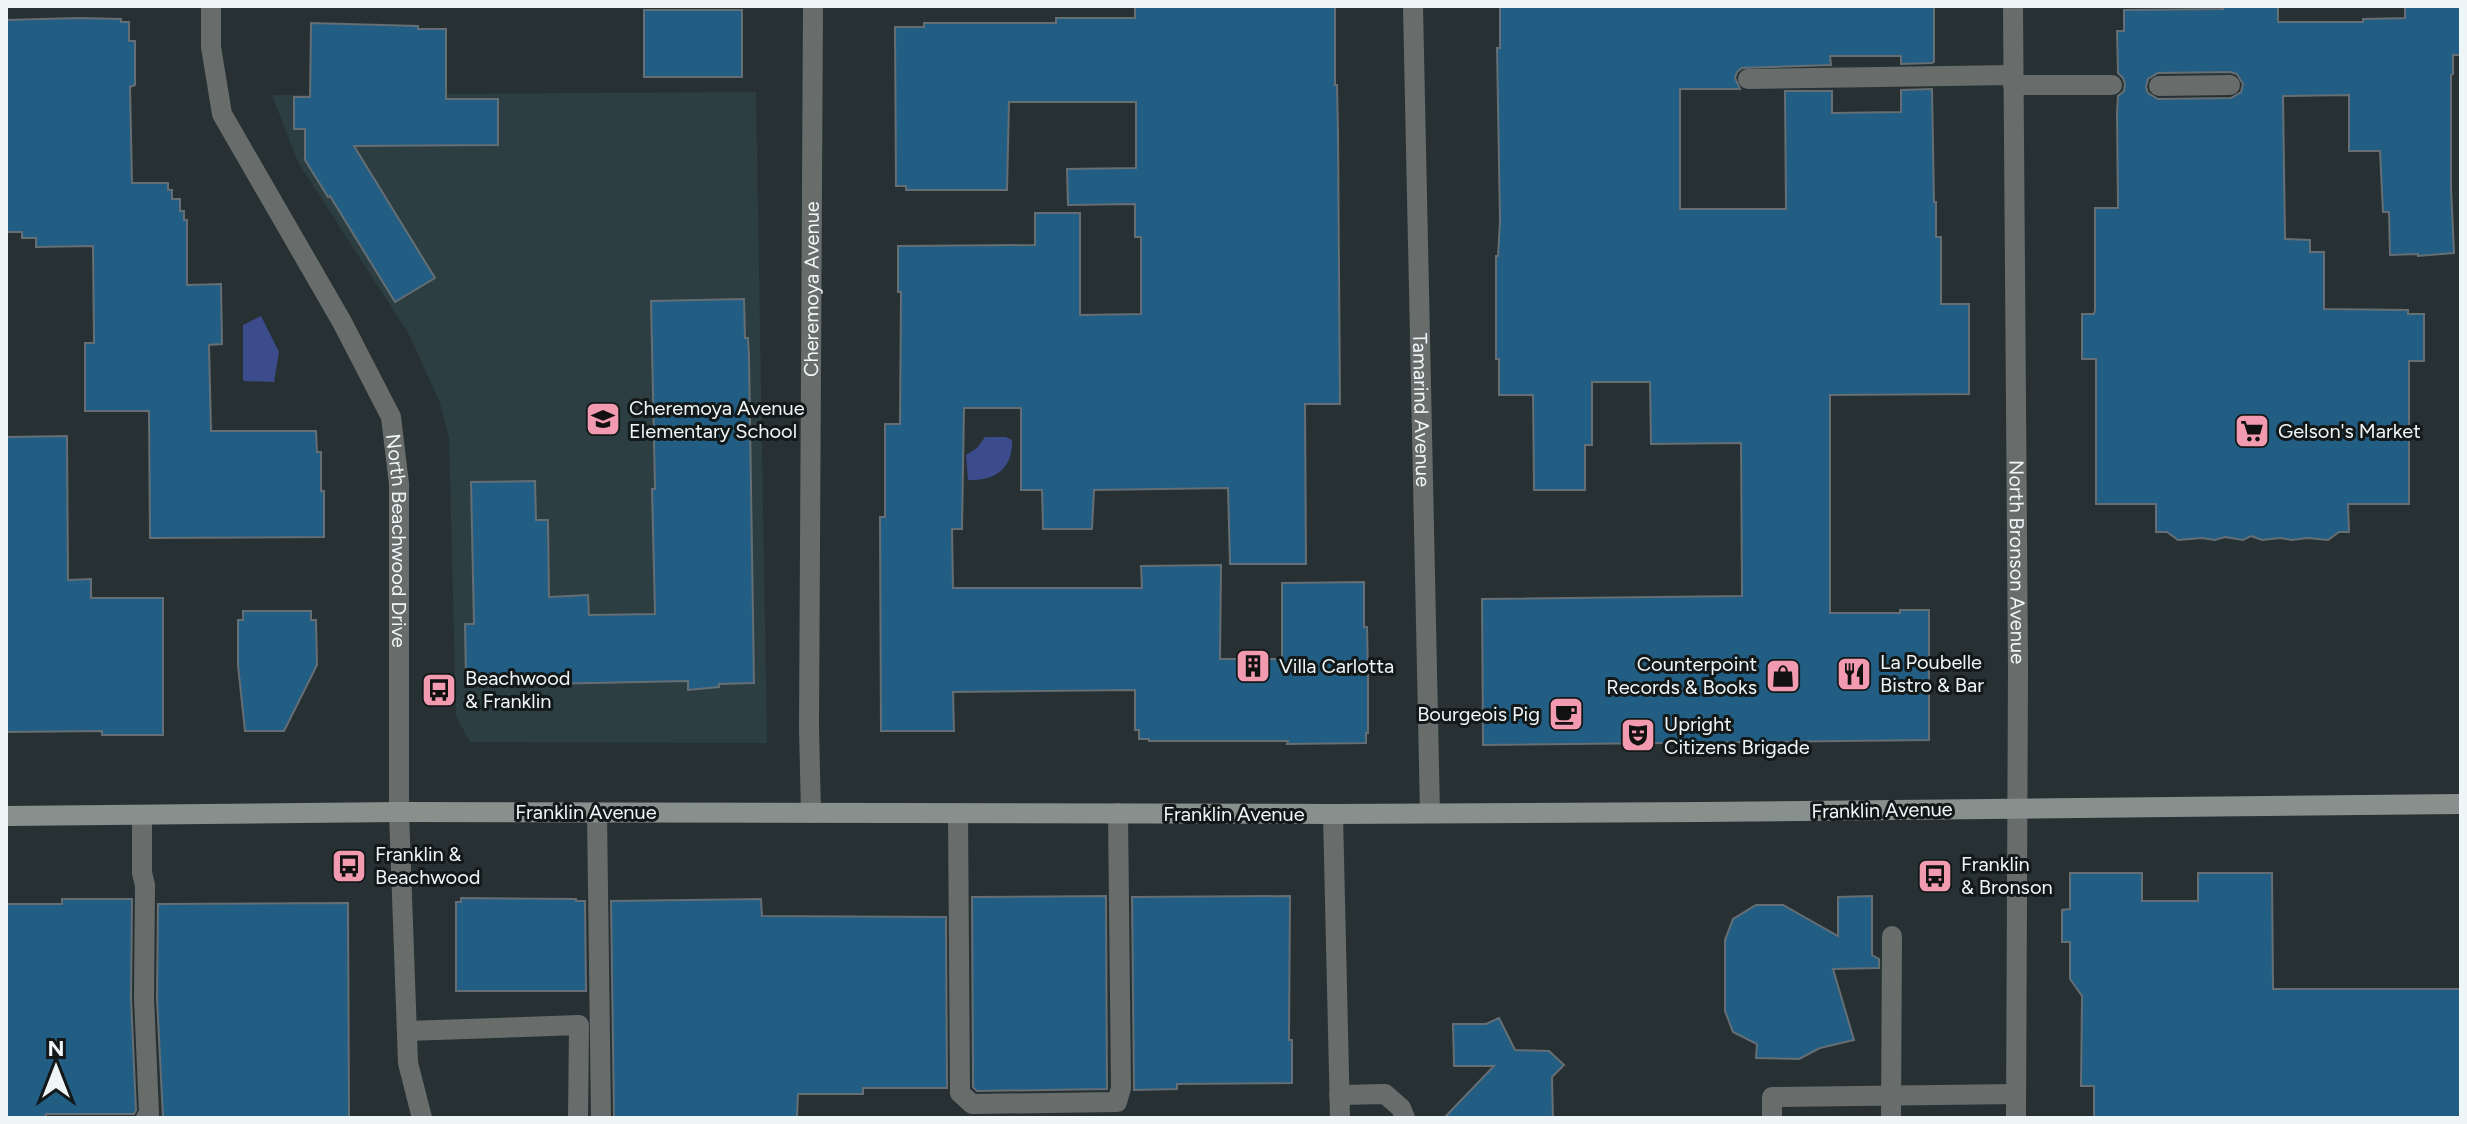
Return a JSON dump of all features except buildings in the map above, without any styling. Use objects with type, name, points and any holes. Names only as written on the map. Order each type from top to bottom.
[{"type":"main road","name":"Franklin Avenue","points":[[6,816],[399,812],[1333,814],[2461,804]]},
{"type":"street","name":"North Beachwood Drive","points":[[211,6],[211,47],[222,114],[342,322],[391,417],[399,484],[399,812],[408,1063],[422,1118]]},
{"type":"street","name":"Cheremoya Avenue","points":[[811,813],[813,6]]},
{"type":"street","name":"Tamarind Avenue","points":[[1413,6],[1430,813]]},
{"type":"street","name":"North Bronson Avenue","points":[[2013,6],[2016,1118]]},
{"type":"street","points":[[1748,79],[2013,80],[2112,85]]},
{"type":"street","points":[[2159,86],[2230,85]]},
{"type":"street","points":[[597,812],[601,1118]]},
{"type":"street","points":[[958,813],[960,1093],[972,1104],[986,1104],[1117,1102],[1121,1088],[1118,813]]},
{"type":"street","points":[[1333,814],[1340,1118]]},
{"type":"street","points":[[142,815],[149,1113],[146,1118]]},
{"type":"street","points":[[1891,1118],[1892,936]]},
{"type":"street","points":[[407,1031],[579,1025],[578,1118]]},
{"type":"street","points":[[1339,1095],[1385,1094],[1401,1108],[1405,1118]]},
{"type":"street","points":[[1772,1118],[1772,1097],[2016,1094]]},
{"type":"shaded area","name":"Cheremoya Avenue Elementary School","points":[[756,92],[767,743],[470,742],[456,716],[449,438],[439,400],[408,333],[298,162],[272,95]]},
{"type":"water","points":[[261,316],[279,352],[274,382],[243,381],[243,325]]},
{"type":"water","points":[[985,437],[1012,440],[1009,459],[1006,466],[994,475],[968,480],[966,455],[977,448]]},
{"type":"place","name":"Cheremoya Avenue Elementary School","points":[[603,419]]},
{"type":"place","name":"Gelson's Market","points":[[2252,431]]},
{"type":"place","name":"Villa Carlotta","points":[[1253,666]]},
{"type":"place","name":"La Poubelle Bistro & Bar","points":[[1854,674]]},
{"type":"place","name":"Counterpoint Records & Books","points":[[1783,676]]},
{"type":"place","name":"Beachwood & Franklin","points":[[439,690]]},
{"type":"place","name":"Bourgeois Pig","points":[[1566,714]]},
{"type":"place","name":"Upright Citizens Brigade","points":[[1638,735]]},
{"type":"place","name":"Franklin & Beachwood","points":[[349,866]]},
{"type":"place","name":"Franklin & Bronson","points":[[1935,876]]}]
